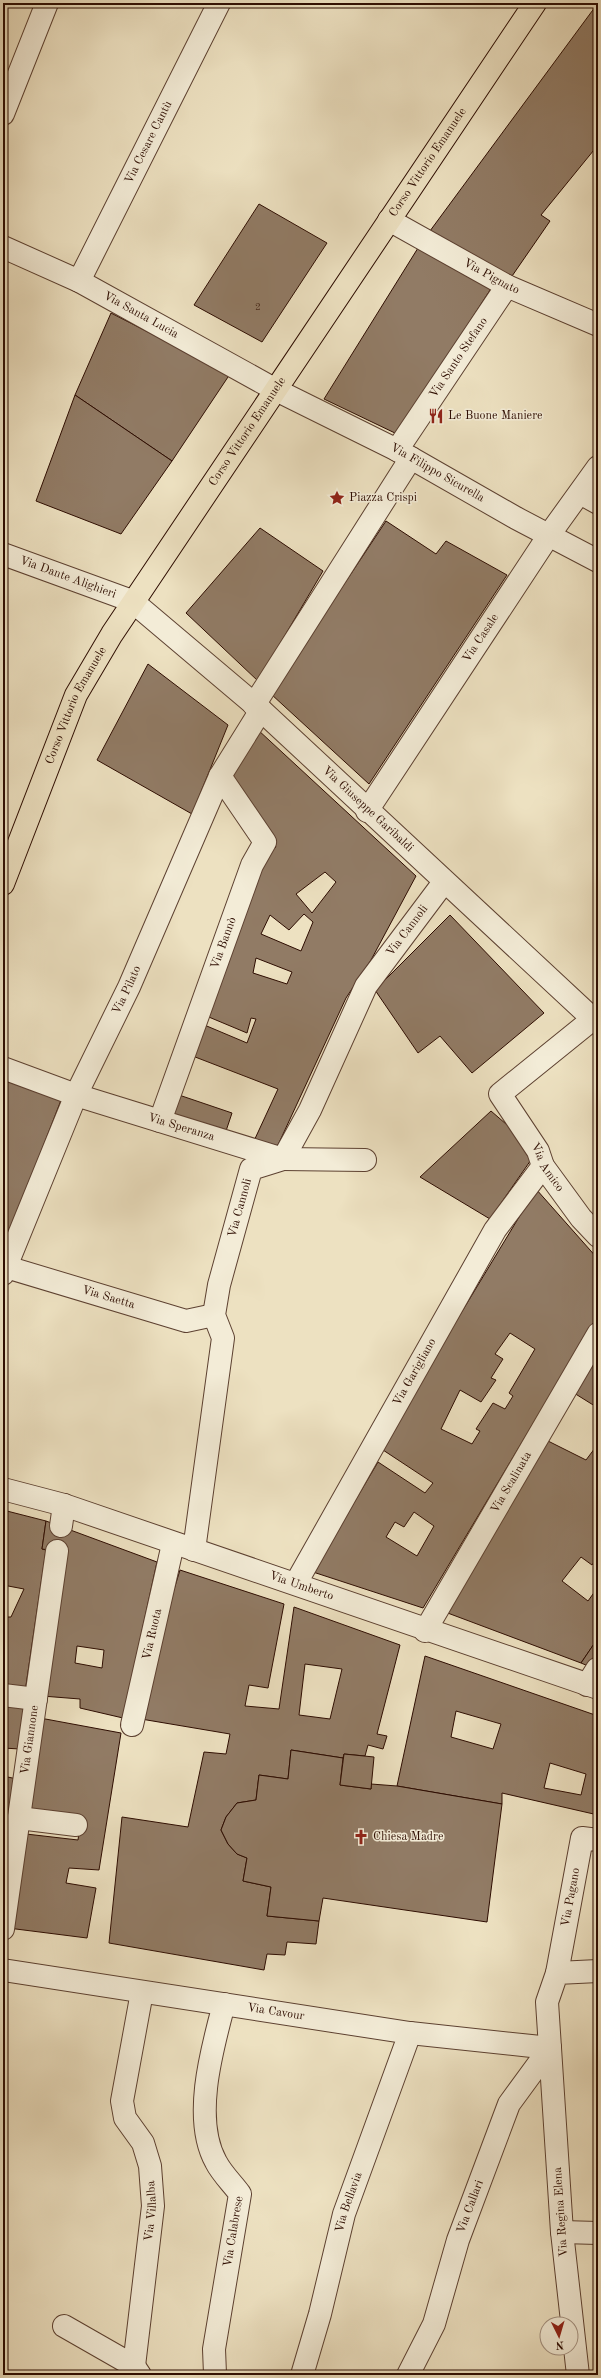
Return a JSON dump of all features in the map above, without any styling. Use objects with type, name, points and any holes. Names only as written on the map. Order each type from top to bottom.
[{"type":"main road","name":"Corso Vittorio Emanuele","points":[[3,884],[76,696],[132,602],[535,3]]},
{"type":"street","points":[[3,114],[47,3]]},
{"type":"street","name":"Via Cesare Cantù","points":[[79,281],[219,3]]},
{"type":"street","name":"Via Pignato","points":[[389,220],[507,286],[598,325]]},
{"type":"street","name":"Via Santa Lucia","points":[[3,247],[79,281],[276,390]]},
{"type":"street","name":"Via Santo Stefano","points":[[258,707],[404,454],[507,286]]},
{"type":"street","name":"Via Filippo Sicurella","points":[[276,390],[404,454],[598,561]]},
{"type":"street","name":"Via Casale","points":[[367,811],[549,535],[589,498],[598,467]]},
{"type":"street","name":"Via Dante Alighieri","points":[[3,554],[132,602]]},
{"type":"street","name":"Via Giuseppe Garibaldi","points":[[132,602],[258,707],[444,882],[595,1017]]},
{"type":"street","name":"Via Pilato","points":[[4,1269],[76,1095],[129,987],[220,776],[258,707]]},
{"type":"street","name":"Via Bannò","points":[[160,1121],[252,865],[265,842],[220,776]]},
{"type":"street","name":"Via Cannoli","points":[[214,1315],[219,1285],[251,1169],[284,1159],[310,1110],[366,986],[444,882]]},
{"type":"street","name":"Via Amico","points":[[595,1017],[500,1094],[538,1151],[543,1166],[581,1218],[598,1236]]},
{"type":"street","name":"Via Speranza","points":[[3,1068],[76,1095],[284,1159],[365,1160]]},
{"type":"street","name":"Via Garigliano","points":[[296,1583],[495,1230],[543,1166]]},
{"type":"street","name":"Via Saetta","points":[[4,1269],[186,1321],[214,1315]]},
{"type":"street","points":[[194,1550],[223,1338],[214,1315]]},
{"type":"street","name":"Via Scalinata","points":[[425,1631],[598,1334]]},
{"type":"street","name":"Via Umberto","points":[[3,1489],[62,1516],[194,1550],[296,1583],[425,1631],[594,1681]]},
{"type":"street","name":"Via Ruota","points":[[132,1726],[173,1544]]},
{"type":"street","name":"Via Giannone","points":[[3,1929],[57,1552]]},
{"type":"street","points":[[3,1695],[36,1699]]},
{"type":"street","points":[[19,1818],[76,1825]]},
{"type":"street","name":"Via Pagano","points":[[556,1973],[582,1838],[598,1840]]},
{"type":"street","name":"Via Cavour","points":[[3,1970],[410,2033],[550,2048]]},
{"type":"street","points":[[556,1973],[598,1971]]},
{"type":"street","name":"Via Regina Elena","points":[[556,1973],[547,2002],[562,2232],[578,2375]]},
{"type":"street","name":"Via Villalba","points":[[137,2371],[153,2206],[150,2166],[143,2143],[125,2118],[122,2101],[142,1992]]},
{"type":"street","name":"Via Calabrese","points":[[216,2374],[214,2349],[240,2194],[216,2162],[205,2129],[208,2066],[224,2004]]},
{"type":"street","name":"Via Bellavia","points":[[302,2375],[320,2314],[344,2214],[410,2033]]},
{"type":"street","name":"Via Callari","points":[[408,2375],[434,2324],[458,2240],[509,2104],[550,2048]]},
{"type":"street","points":[[562,2232],[598,2232]]},
{"type":"street","points":[[64,2326],[137,2371]]},
{"type":"building","points":[[598,3],[598,145],[541,215],[550,221],[510,279],[427,235]]},
{"type":"building","points":[[259,204],[327,243],[262,342],[194,305]]},
{"type":"building","points":[[418,248],[494,284],[397,434],[324,399]]},
{"type":"building","points":[[111,313],[230,374],[172,461],[75,395]]},
{"type":"building","points":[[75,395],[172,461],[121,534],[36,501]]},
{"type":"building","points":[[386,521],[436,554],[446,541],[507,575],[369,784],[271,694]]},
{"type":"building","points":[[260,528],[323,571],[258,681],[186,613]]},
{"type":"building","points":[[148,664],[228,725],[192,814],[97,760]]},
{"type":"building","points":[[257,729],[416,876],[371,960],[346,998],[278,1145],[269,1149],[253,1143],[278,1089],[190,1055],[202,1024],[247,1043],[256,1019],[251,1018],[247,1033],[204,1015],[258,864],[276,847],[227,775]],"holes":[[[325,872],[336,882],[312,913],[296,894]],[[304,914],[313,922],[301,951],[261,934],[270,915],[289,930]],[[256,958],[292,972],[287,984],[253,973]]]},
{"type":"building","points":[[450,915],[544,1013],[472,1073],[440,1036],[418,1053],[375,990]]},
{"type":"building","points":[[3,1075],[63,1095],[3,1250]]},
{"type":"building","points":[[176,1094],[232,1113],[225,1134],[169,1115]]},
{"type":"building","points":[[491,1111],[521,1137],[533,1157],[490,1219],[420,1177]]},
{"type":"building","points":[[536,1189],[598,1259],[598,1315],[423,1608],[313,1572],[378,1462],[425,1493],[433,1483],[383,1450],[426,1371]],"holes":[[[510,1333],[535,1349],[509,1393],[513,1396],[505,1409],[493,1403],[476,1429],[480,1431],[472,1444],[441,1429],[460,1390],[481,1402],[496,1380],[491,1378],[503,1359],[495,1354]],[[414,1512],[434,1526],[417,1556],[386,1537],[395,1522],[404,1527]]]},
{"type":"building","points":[[598,1353],[598,1408],[574,1393]]},
{"type":"building","points":[[546,1440],[586,1460],[598,1444],[598,1556],[592,1565],[581,1557],[562,1581],[588,1601],[598,1587],[598,1638],[581,1663],[445,1612]]},
{"type":"building","points":[[3,1510],[46,1521],[42,1549],[46,1550],[25,1692],[3,1689],[3,1617],[11,1617],[24,1589],[3,1585]]},
{"type":"building","points":[[46,1521],[157,1562],[123,1718],[80,1708],[80,1699],[42,1696],[62,1552],[42,1549]],"holes":[[[77,1646],[104,1650],[102,1668],[75,1663]]]},
{"type":"building","points":[[180,1570],[284,1604],[268,1688],[249,1685],[245,1706],[279,1709],[294,1607],[400,1645],[377,1734],[387,1736],[383,1749],[368,1745],[365,1756],[344,1754],[343,1758],[291,1750],[288,1779],[259,1775],[256,1800],[237,1803],[226,1817],[221,1830],[228,1844],[237,1854],[247,1858],[243,1881],[271,1887],[267,1916],[319,1921],[316,1944],[287,1942],[285,1955],[267,1954],[264,1970],[109,1943],[122,1817],[188,1827],[204,1752],[226,1754],[230,1734],[141,1719],[155,1651]],"holes":[[[305,1664],[342,1669],[330,1719],[299,1715]]]},
{"type":"building","points":[[598,1638],[598,1670],[581,1663]]},
{"type":"building","points":[[425,1656],[598,1716],[598,1815],[502,1793],[502,1804],[397,1786]],"holes":[[[456,1711],[501,1724],[493,1749],[451,1737]],[[550,1763],[586,1774],[581,1795],[544,1788]]]},
{"type":"building","points":[[3,1700],[26,1702],[20,1749],[3,1748]]},
{"type":"building","points":[[40,1718],[121,1733],[99,1870],[69,1868],[66,1883],[96,1888],[87,1938],[8,1928],[26,1834],[78,1840],[81,1818],[27,1809]]},
{"type":"building","name":"Chiesa Madre","points":[[291,1750],[343,1758],[340,1785],[371,1789],[371,1784],[397,1786],[502,1804],[487,1922],[323,1898],[319,1921],[267,1916],[271,1887],[243,1881],[247,1858],[237,1854],[228,1844],[221,1830],[226,1817],[237,1803],[256,1800],[259,1775],[288,1779]]},
{"type":"building","points":[[344,1754],[374,1757],[371,1789],[340,1785]]},
{"type":"building","points":[[3,1776],[17,1779],[3,1858]]},
{"type":"place","name":"Le Buone Maniere","points":[[436,416]]},
{"type":"place","name":"Piazza Crispi","points":[[337,498]]},
{"type":"place","name":"Chiesa Madre","points":[[361,1837]]}]
